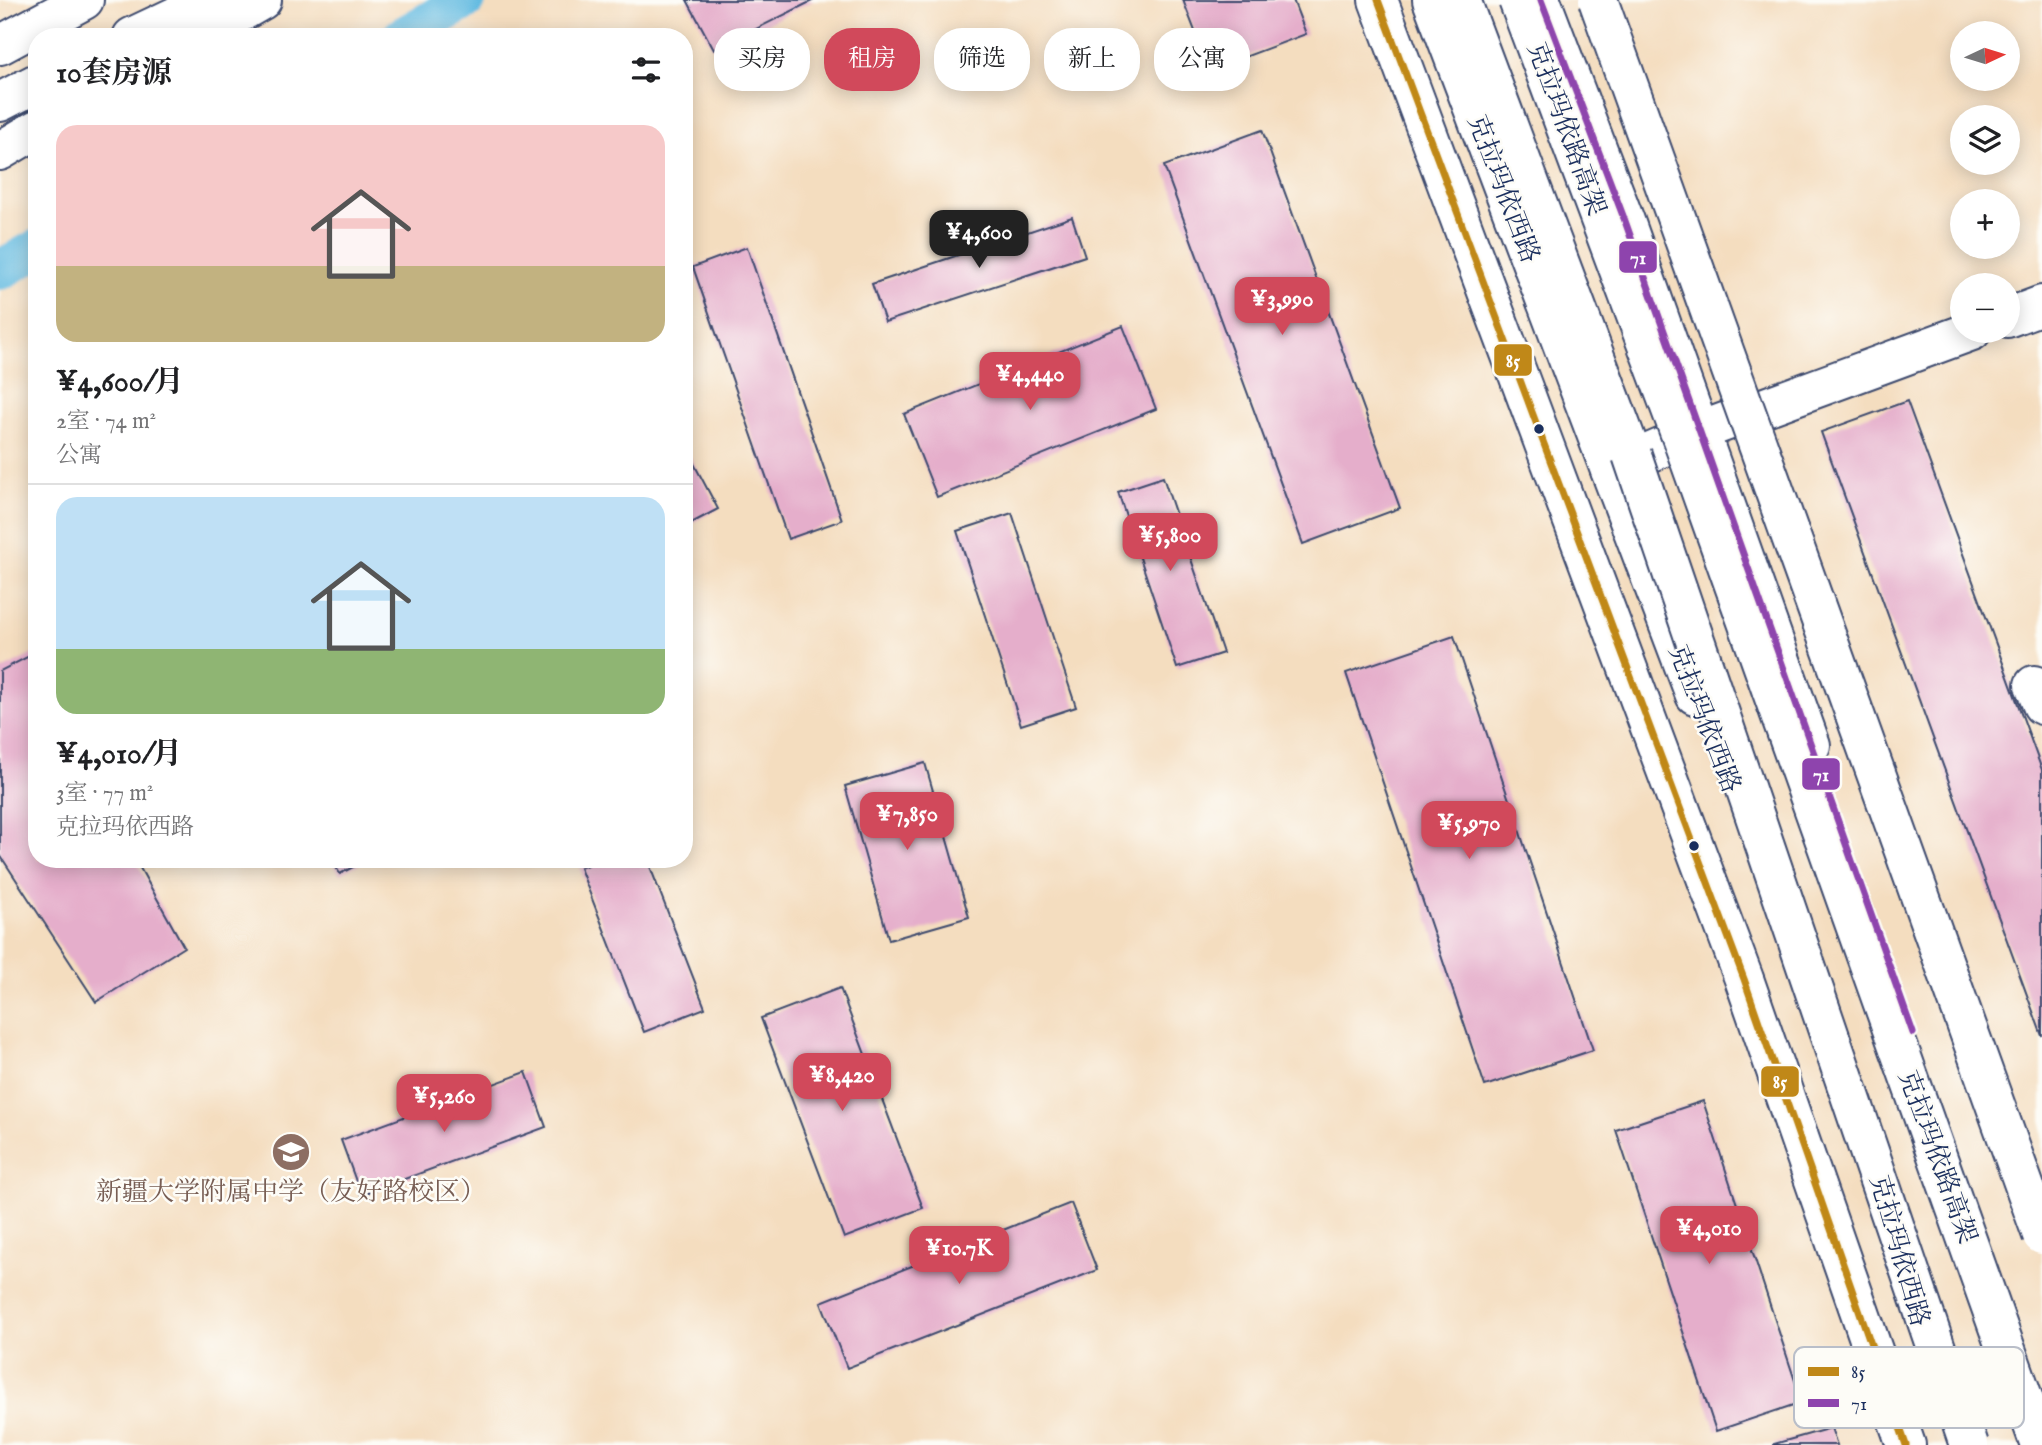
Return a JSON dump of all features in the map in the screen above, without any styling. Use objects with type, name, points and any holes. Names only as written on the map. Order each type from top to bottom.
[{"type":"main road","points":[[31,28],[83,0]]},
{"type":"main road","points":[[151,28],[210,0]]},
{"type":"main road","points":[[214,28],[262,0]]},
{"type":"main road","points":[[1378,0],[1744,979],[1872,1347]]},
{"type":"main road","name":"克拉玛依西路","points":[[1432,0],[1870,1155],[1927,1347]]},
{"type":"main road","name":"克拉玛依路高架","points":[[1461,0],[1632,455],[1936,1347]]},
{"type":"main road","name":"克拉玛依路高架","points":[[1518,0],[1682,439],[2005,1347]]},
{"type":"main road","points":[[1541,0],[1625,221],[1700,431],[2022,1347]]},
{"type":"main road","points":[[1598,0],[2042,1235]]},
{"type":"main road","points":[[0,45],[28,30]]},
{"type":"main road","points":[[0,102],[28,88]]},
{"type":"main road","points":[[0,150],[28,134]]},
{"type":"main road","points":[[2020,313],[2042,305]]},
{"type":"main road","points":[[1610,470],[1700,431],[1950,339]]},
{"type":"main road","points":[[2024,1355],[2042,1415]]},
{"type":"main road","name":"克拉玛依路高架","points":[[2024,1400],[2040,1445]]},
{"type":"main road","points":[[1900,1428],[1906,1445]]},
{"type":"main road","name":"克拉玛依西路","points":[[1951,1428],[1956,1445]]},
{"type":"main road","name":"克拉玛依路高架","points":[[1963,1428],[1969,1445]]},
{"type":"building","points":[[687,0],[814,0],[758,28],[714,28],[714,50]]},
{"type":"building","points":[[1183,0],[1293,0],[1306,34],[1250,55],[1250,28],[1194,28]]},
{"type":"building","points":[[1262,130],[1400,508],[1303,544],[1164,166]]},
{"type":"building","points":[[1072,217],[1085,256],[885,322],[872,284]]},
{"type":"building","points":[[747,247],[842,520],[788,539],[693,267]]},
{"type":"building","points":[[1123,326],[1156,409],[937,497],[904,414]]},
{"type":"building","points":[[1907,401],[2042,770],[2042,1036],[1821,432]]},
{"type":"building","points":[[693,462],[718,509],[693,522]]},
{"type":"building","points":[[1163,477],[1223,653],[1177,668],[1118,492]]},
{"type":"building","points":[[1012,513],[1076,707],[1021,725],[957,531]]},
{"type":"building","points":[[1454,636],[1593,1050],[1485,1086],[1346,673]]},
{"type":"building","points":[[28,657],[28,868],[140,868],[184,947],[96,1002],[0,855],[0,671]]},
{"type":"building","points":[[925,763],[969,917],[889,940],[845,786]]},
{"type":"building","points":[[336,868],[351,868],[340,874]]},
{"type":"building","points":[[580,868],[651,868],[705,1008],[644,1032]]},
{"type":"building","points":[[840,988],[923,1208],[844,1238],[761,1018]]},
{"type":"building","points":[[526,1072],[546,1127],[361,1195],[341,1140]]},
{"type":"building","points":[[1703,1101],[1794,1378],[1794,1405],[1716,1431],[1616,1130]]},
{"type":"building","points":[[1071,1203],[1097,1270],[847,1368],[821,1302]]},
{"type":"building","points":[[1831,1428],[1837,1445],[1774,1445],[1774,1444]]},
{"type":"waterway","points":[[418,28],[466,0]]},
{"type":"waterway","points":[[0,270],[28,254]]},
{"type":"transit line","name":"85","points":[[1378,0],[1744,979],[1872,1347]]},
{"type":"transit line","name":"71","points":[[1541,0],[1625,221],[1913,1033]]},
{"type":"transit line","name":"85","points":[[1900,1428],[1906,1445]]},
{"type":"place","name":"新疆大学附属中学（友好路校区）","points":[[291,1152]]}]
